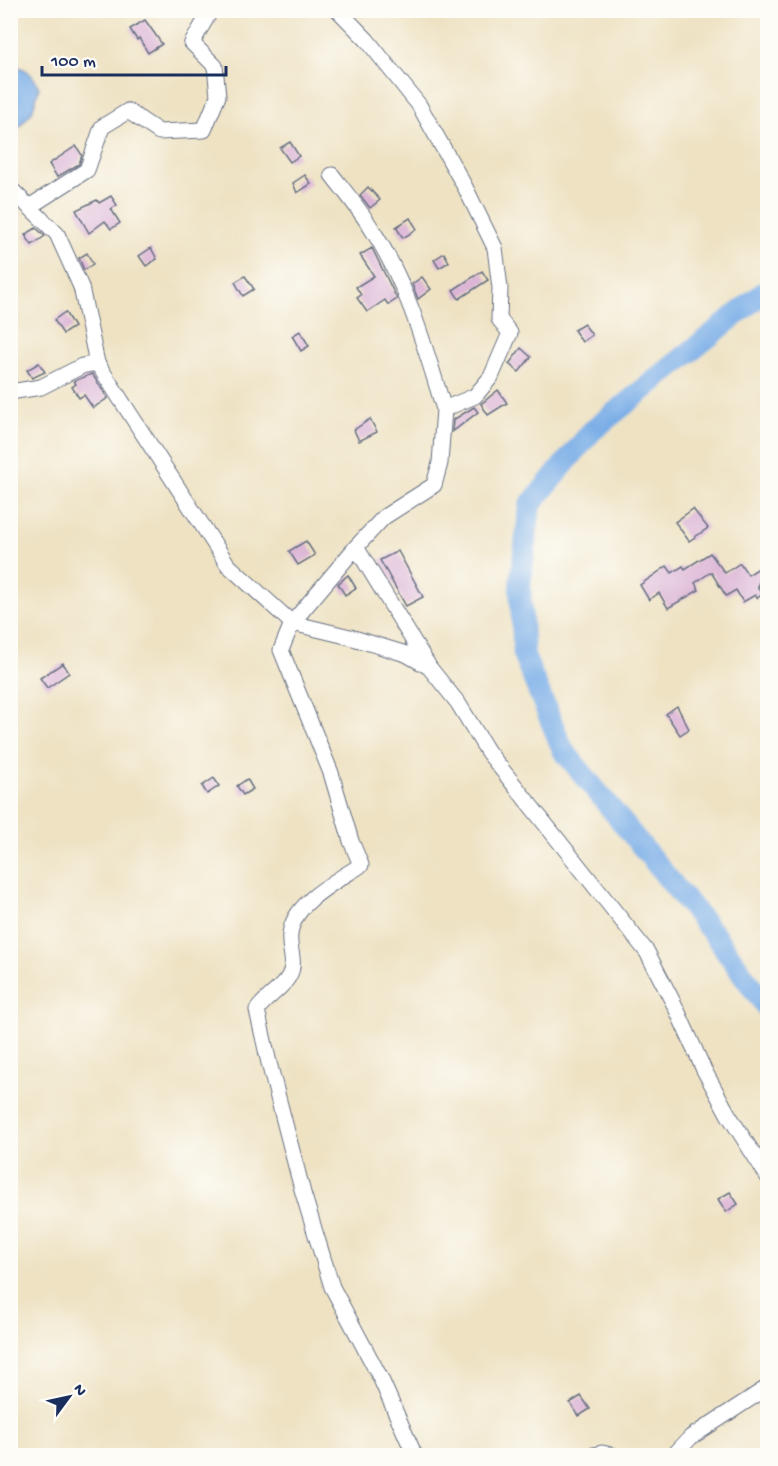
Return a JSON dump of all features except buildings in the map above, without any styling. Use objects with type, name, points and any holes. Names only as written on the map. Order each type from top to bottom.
[{"type":"street","points":[[29,207],[87,170],[102,127],[128,111],[159,132],[204,130],[218,96],[215,66],[192,43],[211,10]]},
{"type":"street","points":[[338,10],[367,40],[419,105],[465,187],[495,248],[500,288],[500,319],[510,333],[491,376],[475,396],[444,409]]},
{"type":"street","points":[[332,175],[373,231],[405,290],[444,409],[440,463],[434,485],[384,517],[356,547],[292,623],[281,650],[331,772],[351,841],[361,865],[326,888],[299,910],[292,923],[289,936],[293,965],[289,977],[257,1010],[303,1193],[332,1287],[380,1377],[415,1455]]},
{"type":"street","points":[[10,188],[57,234],[81,287],[97,363],[228,565],[292,623],[406,654],[429,667]]},
{"type":"street","points":[[10,392],[41,387],[82,366],[97,363]]},
{"type":"street","points":[[356,547],[429,667],[458,703],[488,752],[647,952],[704,1070],[728,1114],[768,1177]]},
{"type":"street","points":[[673,1455],[691,1437],[768,1387]]},
{"type":"street","points":[[589,1455],[602,1453],[615,1455]]},
{"type":"water","points":[[11,66],[28,72],[39,88],[32,112],[11,136]]},
{"type":"waterway","points":[[768,289],[592,431],[530,505],[520,586],[524,656],[563,750],[716,937],[768,1009]]}]
